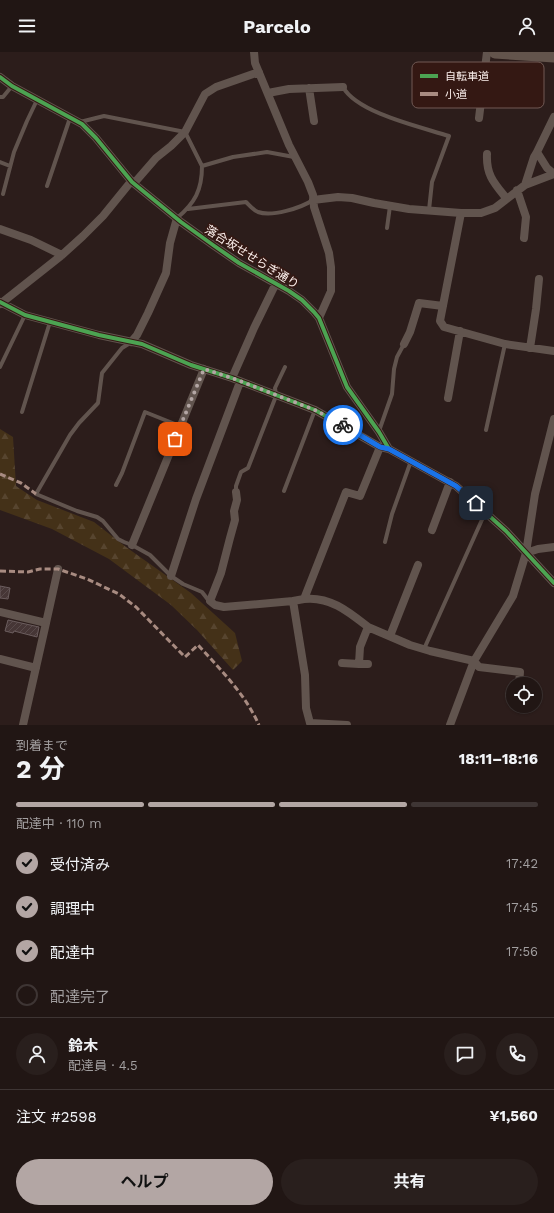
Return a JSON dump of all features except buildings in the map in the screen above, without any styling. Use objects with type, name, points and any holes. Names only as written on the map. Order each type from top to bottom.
[{"type":"main road","points":[[495,52],[554,56]]},
{"type":"street","points":[[254,52],[255,63],[295,157],[308,182],[314,207],[329,253],[331,267],[331,291],[319,318]]},
{"type":"street","points":[[487,62],[488,52]]},
{"type":"street","points":[[259,72],[216,87],[205,94],[185,132],[147,167],[136,181],[129,184],[103,216],[62,255],[1,303],[25,314],[50,322],[142,344],[204,369],[315,410],[456,486],[506,531],[554,583]]},
{"type":"street","name":"落合坂せせらぎ通り","points":[[0,76],[12,86],[78,123],[96,138],[132,182],[177,218],[239,263],[276,283],[302,300],[319,318],[347,387],[379,432],[384,448]]},
{"type":"street","points":[[268,93],[289,89],[343,87]]},
{"type":"street","points":[[309,88],[314,121]]},
{"type":"street","points":[[479,118],[480,108]]},
{"type":"street","points":[[525,186],[534,157],[554,117]]},
{"type":"street","points":[[313,200],[352,198],[390,206],[461,213],[481,213],[495,208],[525,186],[554,174],[547,168],[537,152]]},
{"type":"street","points":[[487,154],[486,164],[492,181],[507,199]]},
{"type":"street","points":[[518,190],[526,217],[524,238]]},
{"type":"street","points":[[461,213],[440,321],[444,327],[505,344],[554,351]]},
{"type":"street","points":[[131,342],[137,335],[166,273],[170,243],[177,218]]},
{"type":"street","points":[[0,229],[31,240],[62,255]]},
{"type":"street","points":[[530,348],[539,279]]},
{"type":"street","points":[[171,576],[254,328],[276,283]]},
{"type":"street","points":[[404,344],[410,332],[419,303],[443,306]]},
{"type":"street","points":[[448,398],[460,331]]},
{"type":"street","points":[[132,545],[204,369]]},
{"type":"street","points":[[450,725],[474,661],[513,596],[526,554],[535,494],[554,419]]},
{"type":"street","points":[[304,599],[346,492],[360,496],[384,448]]},
{"type":"street","points":[[432,530],[450,482]]},
{"type":"street","points":[[236,492],[237,500],[230,538],[210,601],[215,605],[224,607],[313,598],[333,603],[344,608],[368,627],[390,636],[424,649],[474,661],[479,667],[520,672],[520,677]]},
{"type":"street","points":[[526,554],[538,549],[554,547]]},
{"type":"street","points":[[390,636],[418,565]]},
{"type":"street","points":[[23,725],[58,569]]},
{"type":"street","points":[[293,601],[305,675],[306,708],[310,723],[347,725]]},
{"type":"street","points":[[0,612],[46,623]]},
{"type":"street","points":[[342,663],[363,664],[360,647],[368,627]]},
{"type":"street","points":[[0,659],[36,668]]},
{"type":"lane","points":[[0,97],[3,97],[12,86]]},
{"type":"lane","points":[[343,87],[346,93],[370,109],[390,118],[449,136],[432,182],[429,210]]},
{"type":"lane","points":[[3,194],[14,152],[37,100]]},
{"type":"lane","points":[[78,123],[104,116],[185,132],[202,166],[202,176],[198,194],[188,209],[177,218]]},
{"type":"lane","points":[[47,186],[70,118]]},
{"type":"lane","points":[[202,166],[233,157],[267,152],[295,157]]},
{"type":"lane","points":[[0,162],[10,166]]},
{"type":"lane","points":[[188,209],[246,202],[253,210],[260,213],[276,213],[307,204],[313,200]]},
{"type":"lane","points":[[387,228],[390,206]]},
{"type":"lane","points":[[0,367],[25,314]]},
{"type":"lane","points":[[22,412],[50,322]]},
{"type":"lane","points":[[131,342],[122,348],[102,373],[98,403],[78,423],[36,494],[97,517],[103,521],[118,539],[150,555],[171,576],[183,584],[202,592],[210,601]]},
{"type":"lane","points":[[379,432],[392,394],[394,369],[397,357],[404,344]]},
{"type":"lane","points":[[486,430],[505,344]]},
{"type":"lane","points":[[236,492],[236,486],[241,472],[248,468],[276,396],[275,388],[285,367]]},
{"type":"lane","points":[[284,491],[315,410]]},
{"type":"lane","points":[[116,485],[146,412],[180,426]]},
{"type":"lane","points":[[385,542],[392,514],[411,461]]},
{"type":"lane","points":[[424,649],[486,512]]},
{"type":"green space","points":[[0,429],[13,437],[16,486],[37,500],[94,522],[126,547],[191,593],[235,633],[242,661],[233,670],[197,630],[171,605],[109,559],[52,529],[0,510]]},
{"type":"marked path","points":[[0,474],[21,483],[36,494]]},
{"type":"marked path","points":[[0,571],[28,572],[40,569],[58,569],[87,579],[119,594],[136,607],[185,657],[198,645],[240,693],[259,725]]},
{"type":"cycle path","points":[[0,77],[12,86],[82,124],[96,138],[132,182],[181,222],[239,263],[302,300],[319,318],[347,387],[379,432],[389,449],[456,486],[506,531],[554,583]]},
{"type":"cycle path","points":[[0,302],[25,315],[99,335],[142,344],[191,365],[232,378],[315,410],[380,447],[389,449]]},
{"type":"way so far","points":[[175,439],[204,369],[232,378],[315,410],[343,425]]},
{"type":"route","points":[[343,425],[380,447],[392,450],[446,479],[476,503]]}]
